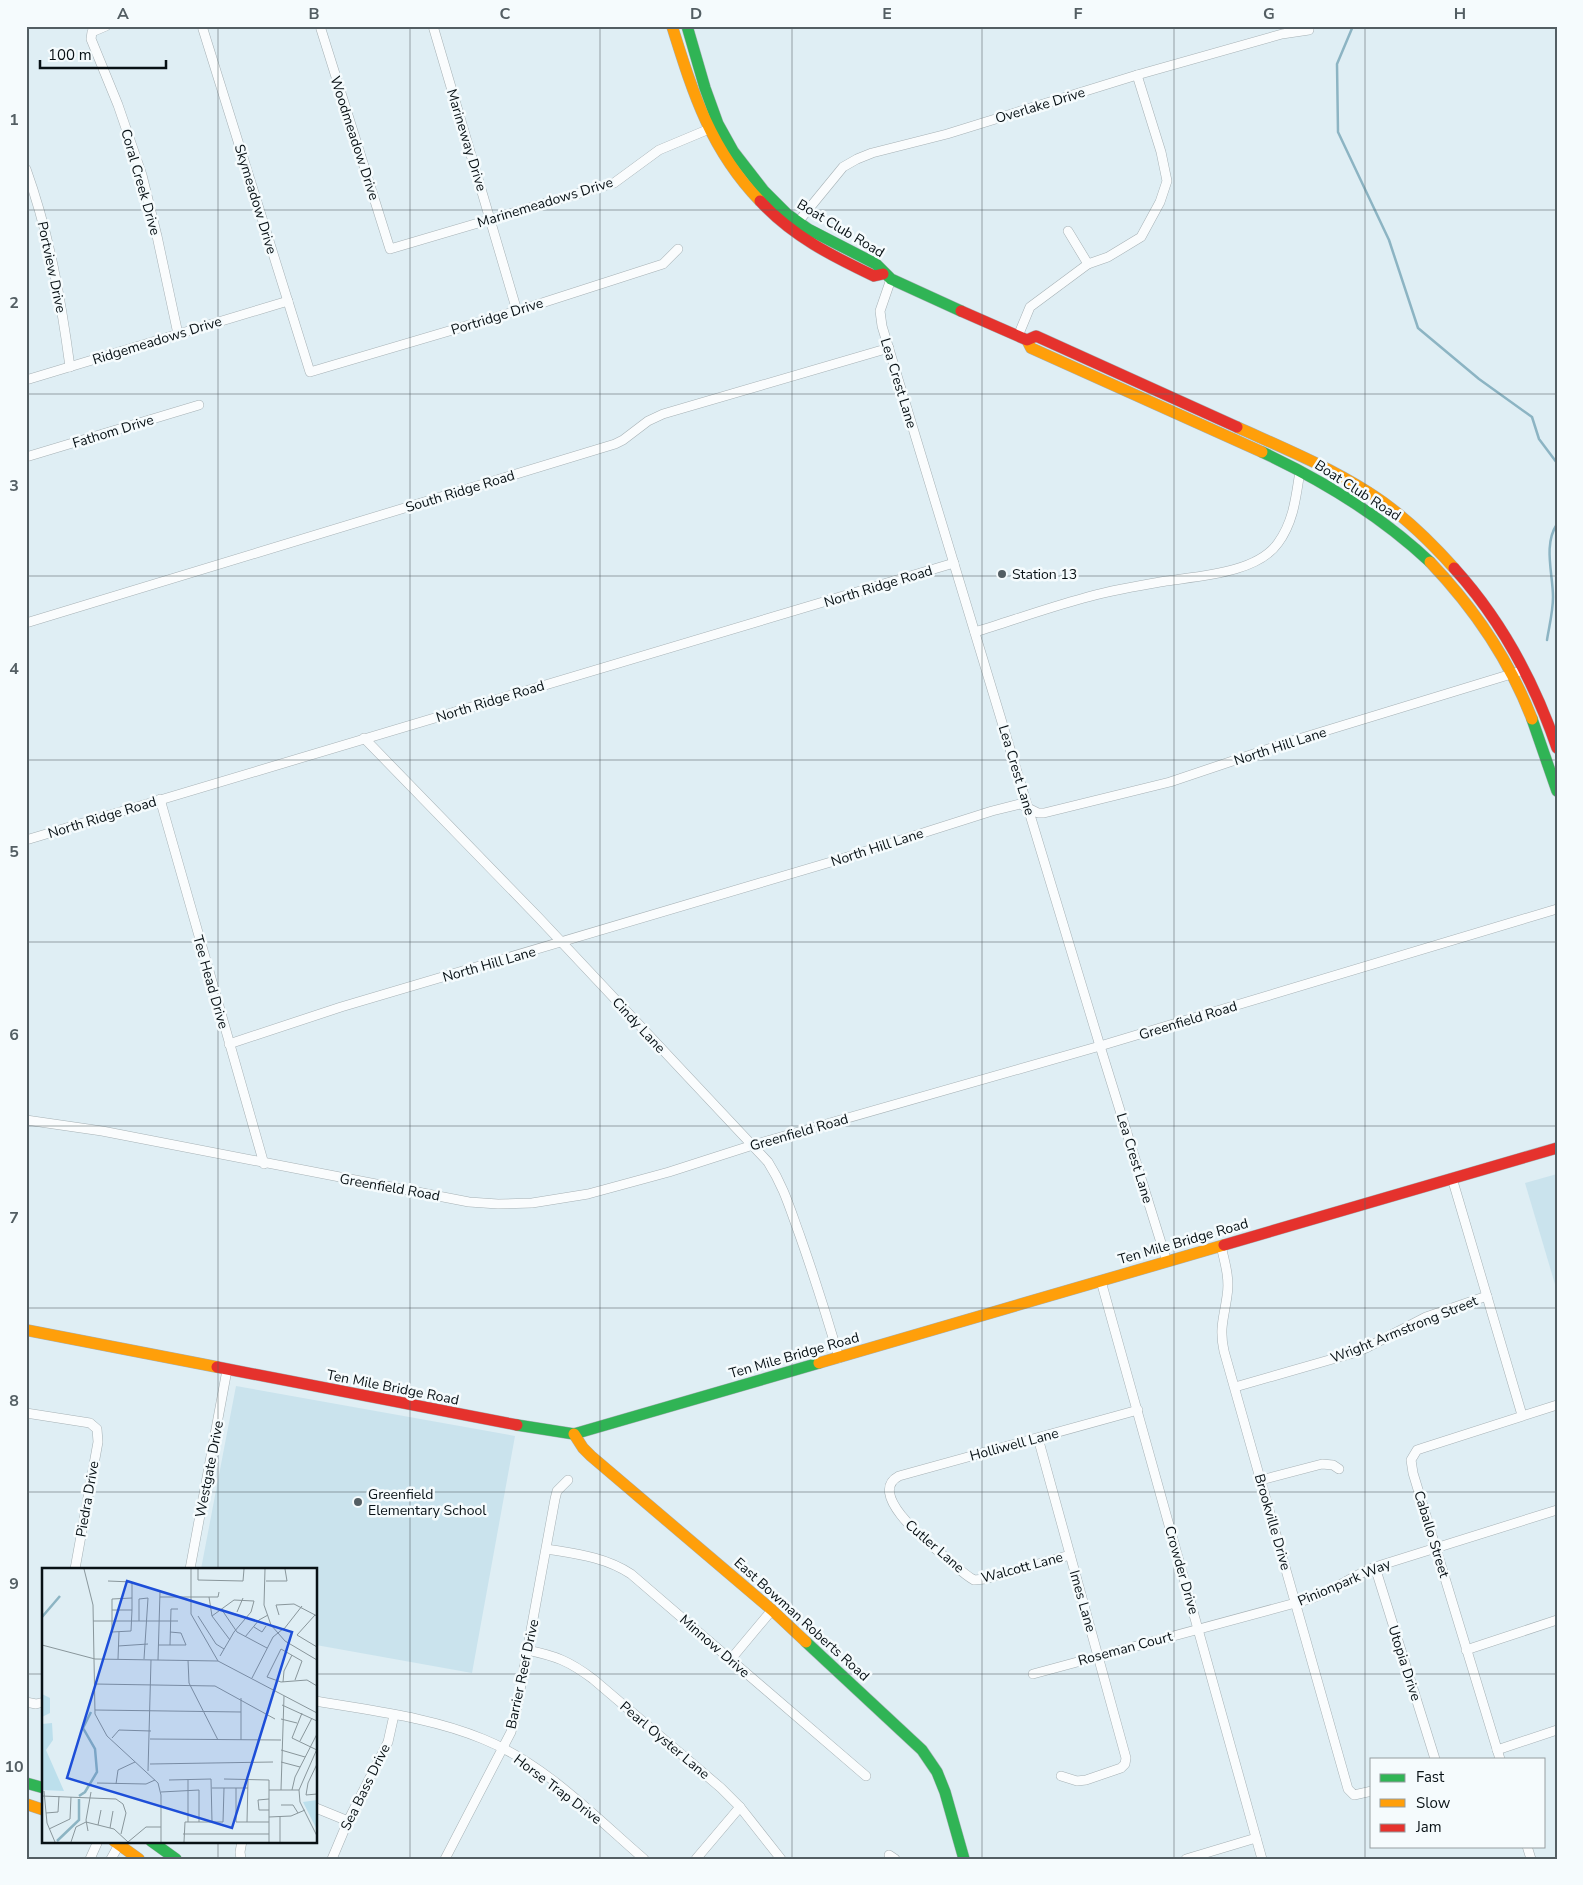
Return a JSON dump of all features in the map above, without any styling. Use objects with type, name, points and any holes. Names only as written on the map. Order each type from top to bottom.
[{"type":"main road","name":"Boat Club Road","points":[[672,26],[699,107],[765,192],[798,222],[840,247],[877,264],[887,277]]},
{"type":"main road","name":"Boat Club Road","points":[[687,26],[708,98],[714,127],[728,162],[765,207],[792,230],[812,244],[874,276],[887,277],[1023,338],[1031,348],[1300,471],[1366,509],[1405,538],[1464,600],[1481,622],[1512,674],[1527,706],[1557,791]]},
{"type":"main road","name":"Boat Club Road","points":[[1023,338],[1036,336],[1192,406],[1341,476],[1383,502],[1431,544],[1468,584],[1504,632],[1526,669],[1543,706],[1557,748]]},
{"type":"main road","name":"Ten Mile Bridge Road","points":[[26,1330],[482,1419],[574,1434],[1557,1148]]},
{"type":"main road","name":"East Bowman Roberts Road","points":[[574,1434],[591,1456],[772,1610],[922,1750],[936,1772],[945,1792],[964,1859]]},
{"type":"main road","points":[[26,1783],[42,1787]]},
{"type":"main road","points":[[26,1804],[42,1809]]},
{"type":"main road","points":[[118,1842],[139,1859]]},
{"type":"main road","points":[[152,1842],[176,1859]]},
{"type":"street","name":"Coral Creek Drive","points":[[106,26],[95,30],[91,34],[142,175],[178,334]]},
{"type":"street","name":"Skymeadow Drive","points":[[202,26],[310,372]]},
{"type":"street","name":"Woodmeadow Drive","points":[[320,26],[390,249]]},
{"type":"street","name":"Marineway Drive","points":[[433,26],[517,311]]},
{"type":"street","name":"Overlake Drive","points":[[798,222],[843,167],[872,153],[947,134],[1137,75],[1282,34],[1309,30]]},
{"type":"street","points":[[1023,338],[1030,307],[1088,264],[1108,257],[1141,237],[1160,202],[1167,181],[1161,152],[1137,75]]},
{"type":"street","name":"Marinemeadows Drive","points":[[390,249],[614,183],[660,150],[714,127]]},
{"type":"street","name":"Portview Drive","points":[[26,168],[41,214],[56,276],[70,367]]},
{"type":"street","points":[[1068,231],[1088,264]]},
{"type":"street","name":"Portridge Drive","points":[[310,372],[517,311],[663,264],[678,250]]},
{"type":"street","name":"Lea Crest Lane","points":[[887,277],[880,311],[882,326],[1167,1262]]},
{"type":"street","name":"Ridgemeadows Drive","points":[[26,380],[288,301]]},
{"type":"street","name":"South Ridge Road","points":[[26,623],[614,444],[623,440],[648,421],[664,414],[889,348]]},
{"type":"street","name":"Fathom Drive","points":[[26,457],[199,405]]},
{"type":"street","points":[[975,632],[1083,598],[1116,590],[1209,576],[1229,571],[1256,560],[1278,543],[1293,514],[1300,471]]},
{"type":"street","name":"North Ridge Road","points":[[26,840],[954,563]]},
{"type":"street","name":"North Hill Lane","points":[[229,1044],[341,1007],[842,859],[992,811],[1020,804],[1038,813],[1044,813],[1170,782],[1526,669]]},
{"type":"street","name":"Cindy Lane","points":[[364,738],[562,943],[768,1162],[789,1201],[822,1299],[839,1358]]},
{"type":"street","name":"Tee Head Drive","points":[[160,799],[264,1164]]},
{"type":"street","name":"Greenfield Road","points":[[26,1120],[102,1132],[469,1202],[498,1204],[532,1203],[588,1194],[669,1172],[753,1145],[1100,1046],[1557,908]]},
{"type":"street","points":[[1452,1178],[1522,1415]]},
{"type":"street","name":"Brookville Drive","points":[[1221,1246],[1228,1281],[1228,1296],[1221,1328],[1234,1387],[1348,1789],[1354,1794],[1370,1791]]},
{"type":"street","name":"Crowder Drive","points":[[1101,1281],[1262,1859]]},
{"type":"street","name":"Wright Armstrong Street","points":[[1234,1387],[1350,1354],[1366,1348],[1426,1317],[1487,1296]]},
{"type":"street","name":"Westgate Drive","points":[[190,1568],[227,1370]]},
{"type":"street","name":"Caballo Street","points":[[1499,1754],[1413,1473],[1411,1465],[1412,1456],[1417,1450],[1557,1405]]},
{"type":"street","name":"Holliwell Lane","points":[[892,1482],[899,1476],[1138,1410]]},
{"type":"street","name":"Piedra Drive","points":[[26,1413],[90,1423],[97,1429],[98,1442],[75,1568]]},
{"type":"street","name":"Imes Lane","points":[[1038,1438],[1126,1758],[1125,1764],[1114,1772],[1086,1780],[1077,1781],[1061,1776]]},
{"type":"street","points":[[1261,1480],[1322,1464],[1333,1465],[1339,1469]]},
{"type":"street","name":"Barrier Reef Drive","points":[[445,1859],[511,1732],[557,1492],[568,1480]]},
{"type":"street","name":"Cutler Lane","points":[[892,1482],[890,1492],[900,1514],[917,1533],[974,1580]]},
{"type":"street","name":"Pinionpark Way","points":[[1246,1616],[1326,1593],[1375,1567],[1557,1510]]},
{"type":"street","name":"Minnow Drive","points":[[547,1549],[591,1556],[620,1567],[644,1585],[866,1776]]},
{"type":"street","name":"Walcott Lane","points":[[974,1580],[985,1579],[1070,1555]]},
{"type":"street","name":"Utopia Drive","points":[[1375,1567],[1435,1758]]},
{"type":"street","points":[[731,1659],[772,1610]]},
{"type":"street","name":"Roseman Court","points":[[1033,1674],[1246,1616]]},
{"type":"street","points":[[1466,1650],[1557,1620]]},
{"type":"street","name":"Pearl Oyster Lane","points":[[527,1650],[562,1658],[587,1674],[721,1788],[740,1807],[781,1859]]},
{"type":"street","name":"Horse Trap Drive","points":[[318,1701],[440,1725],[503,1748],[556,1784],[644,1859]]},
{"type":"street","points":[[26,1702],[36,1704],[42,1702]]},
{"type":"street","name":"Sea Bass Drive","points":[[332,1859],[348,1821],[388,1742],[394,1715]]},
{"type":"street","points":[[1499,1754],[1557,1730]]},
{"type":"street","points":[[696,1859],[740,1807]]},
{"type":"street","points":[[318,1809],[348,1821]]},
{"type":"street","points":[[1186,1859],[1256,1838]]},
{"type":"street","points":[[90,1859],[98,1842]]},
{"type":"street","points":[[111,1859],[118,1842]]},
{"type":"street","points":[[241,1859],[242,1842]]},
{"type":"shaded area","points":[[1557,1174],[1557,1291],[1525,1183]]},
{"type":"shaded area","name":"Greenfield Elementary School","points":[[236,1386],[515,1436],[472,1673],[318,1645],[318,1568],[201,1568]]},
{"type":"waterway","points":[[1353,26],[1337,64],[1338,132],[1389,240],[1418,328],[1479,379],[1532,417],[1539,439],[1557,463]]},
{"type":"waterway","points":[[1547,640],[1553,597],[1550,541],[1557,524]]},
{"type":"traffic: fast","points":[[687,26],[705,88],[718,124],[733,151],[764,191],[787,214],[808,229],[876,264],[891,279],[961,311]]},
{"type":"traffic: fast","points":[[1262,452],[1350,500],[1391,529],[1430,562]]},
{"type":"traffic: fast","points":[[1532,719],[1557,791]]},
{"type":"traffic: fast","points":[[517,1425],[574,1434],[819,1363]]},
{"type":"traffic: fast","points":[[806,1642],[922,1750],[937,1772],[945,1792],[964,1859]]},
{"type":"traffic: fast","points":[[26,1783],[42,1787]]},
{"type":"traffic: fast","points":[[152,1842],[176,1859]]},
{"type":"traffic: slow","points":[[672,26],[705,119],[728,161],[760,201]]},
{"type":"traffic: slow","points":[[1027,340],[1031,348],[1262,452]]},
{"type":"traffic: slow","points":[[1237,427],[1320,465],[1368,492],[1414,527],[1454,568]]},
{"type":"traffic: slow","points":[[1430,562],[1476,616],[1489,635],[1513,676],[1532,719]]},
{"type":"traffic: slow","points":[[819,1363],[1224,1245]]},
{"type":"traffic: slow","points":[[26,1330],[217,1367]]},
{"type":"traffic: slow","points":[[574,1434],[591,1456],[772,1610],[806,1642]]},
{"type":"traffic: slow","points":[[26,1804],[42,1809]]},
{"type":"traffic: slow","points":[[115,1842],[139,1859]]},
{"type":"traffic: jam","points":[[760,201],[785,225],[813,244],[874,276],[883,274]]},
{"type":"traffic: jam","points":[[961,311],[1027,340],[1036,336],[1237,427]]},
{"type":"traffic: jam","points":[[1454,568],[1487,609],[1515,653],[1538,699],[1557,748]]},
{"type":"traffic: jam","points":[[1224,1245],[1557,1148]]},
{"type":"traffic: jam","points":[[217,1367],[517,1425]]},
{"type":"place","name":"Station 13","points":[[1002,574]]},
{"type":"place","name":"Greenfield Elementary School","points":[[358,1502]]}]
